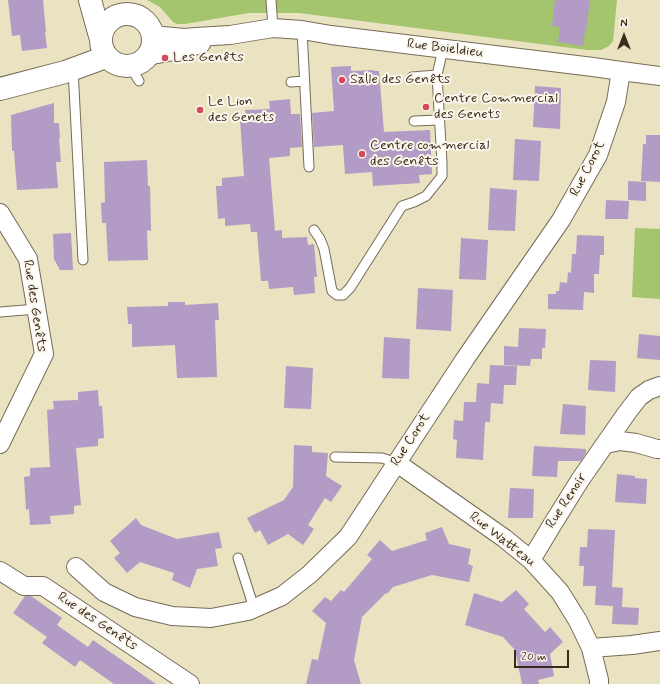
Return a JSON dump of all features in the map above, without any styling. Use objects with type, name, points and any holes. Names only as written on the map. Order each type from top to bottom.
[{"type":"street","points":[[90,0],[100,36],[102,50],[106,57],[113,63],[121,66],[138,68],[150,52],[153,44],[150,27],[138,16],[130,14],[122,14],[114,17],[108,22],[100,36]]},
{"type":"street","points":[[101,0],[122,14]]},
{"type":"street","name":"Rue Boieldieu","points":[[152,35],[184,38],[230,35],[272,28],[302,30],[331,35],[660,76]]},
{"type":"street","name":"Rue Boieldieu","points":[[138,68],[194,46],[230,35]]},
{"type":"street","points":[[0,89],[65,72],[106,57]]},
{"type":"street","name":"Rue Corot","points":[[76,568],[104,592],[135,607],[172,616],[211,618],[248,611],[282,596],[310,574],[348,536],[465,359],[561,220],[598,155],[616,102],[621,71]]},
{"type":"street","name":"Rue des Genêts","points":[[0,213],[28,259],[44,354],[0,444]]},
{"type":"street","name":"Rue Renoir","points":[[531,560],[572,493],[626,414],[639,397],[649,390],[660,386]]},
{"type":"street","points":[[606,444],[620,441],[660,449]]},
{"type":"street","name":"Rue Watteau","points":[[397,463],[504,538],[531,560],[560,592],[578,621],[591,648],[599,684]]},
{"type":"street","name":"Rue des Genêts","points":[[0,571],[24,586],[43,586],[190,684]]},
{"type":"street","points":[[591,648],[660,641]]},
{"type":"lane","points":[[271,0],[272,28]]},
{"type":"lane","points":[[302,30],[310,167]]},
{"type":"lane","points":[[314,230],[320,239],[324,250],[332,291],[337,295],[343,295],[350,288],[402,206],[426,196],[442,176],[437,75],[443,49]]},
{"type":"lane","points":[[74,69],[83,260]]},
{"type":"lane","points":[[412,77],[437,75]]},
{"type":"lane","points":[[291,82],[304,81]]},
{"type":"lane","points":[[414,121],[439,120]]},
{"type":"lane","points":[[0,312],[36,309]]},
{"type":"lane","points":[[336,457],[382,458],[397,463]]},
{"type":"lane","points":[[238,558],[254,608]]},
{"type":"green space","points":[[147,0],[617,0],[613,41],[609,46],[601,50],[587,50],[299,13],[249,13],[185,24],[177,24],[173,22],[160,7]]},
{"type":"green space","points":[[635,228],[660,229],[660,299],[632,297]]},
{"type":"building","points":[[8,0],[43,0],[47,48],[22,51],[20,35],[12,36]]},
{"type":"building","points":[[555,0],[590,0],[583,46],[558,42],[560,27],[552,26]]},
{"type":"building","points":[[351,66],[351,71],[379,71],[384,132],[430,130],[432,174],[419,175],[420,183],[373,186],[372,172],[345,174],[343,145],[314,147],[312,113],[334,111],[331,67]]},
{"type":"building","points":[[535,86],[561,88],[560,129],[533,127]]},
{"type":"building","points":[[290,99],[291,114],[300,114],[302,147],[290,148],[290,156],[269,158],[275,231],[282,230],[282,238],[307,237],[308,245],[314,244],[317,277],[314,277],[315,293],[294,295],[293,287],[269,289],[268,281],[261,281],[257,232],[251,232],[250,224],[225,226],[225,218],[218,219],[216,186],[222,186],[222,178],[244,176],[240,119],[246,119],[245,110],[270,109],[269,101]]},
{"type":"building","points":[[54,103],[54,123],[59,123],[60,138],[61,162],[56,162],[58,188],[17,190],[14,151],[12,151],[11,115]]},
{"type":"building","points":[[646,135],[660,135],[660,182],[641,181],[643,144],[646,144]]},
{"type":"building","points":[[515,139],[541,141],[539,181],[513,180]]},
{"type":"building","points":[[147,160],[148,186],[150,186],[151,231],[147,230],[148,260],[108,261],[106,223],[102,223],[101,203],[105,202],[104,162]]},
{"type":"building","points":[[628,181],[646,182],[646,201],[628,200]]},
{"type":"building","points":[[490,188],[517,190],[515,231],[488,230]]},
{"type":"building","points":[[606,200],[629,201],[628,219],[605,219]]},
{"type":"building","points":[[71,233],[73,270],[60,270],[54,259],[53,234]]},
{"type":"building","points":[[577,235],[604,236],[604,255],[600,255],[599,274],[594,274],[594,293],[584,292],[583,310],[548,309],[548,294],[556,294],[556,291],[559,291],[560,282],[567,283],[568,272],[571,273],[572,254],[576,254]]},
{"type":"building","points":[[461,238],[488,240],[486,280],[459,279]]},
{"type":"building","points":[[418,288],[453,290],[451,331],[416,329]]},
{"type":"building","points":[[168,302],[185,302],[185,305],[218,303],[219,320],[215,320],[217,377],[177,378],[175,345],[132,347],[132,324],[128,324],[127,307],[168,306]]},
{"type":"building","points":[[519,328],[546,329],[545,348],[542,348],[542,359],[531,359],[530,366],[504,365],[504,346],[518,347]]},
{"type":"building","points":[[639,334],[660,336],[660,360],[637,358]]},
{"type":"building","points":[[384,337],[410,339],[409,379],[382,378]]},
{"type":"building","points":[[590,360],[616,361],[615,392],[588,390]]},
{"type":"building","points":[[490,365],[517,366],[516,385],[504,385],[503,404],[491,403],[490,422],[485,422],[483,460],[456,458],[457,440],[453,439],[454,420],[463,421],[464,402],[476,402],[477,383],[489,384]]},
{"type":"building","points":[[286,366],[313,368],[311,409],[284,408]]},
{"type":"building","points":[[98,390],[99,406],[102,406],[104,438],[98,439],[98,446],[76,448],[81,505],[74,506],[74,514],[50,516],[51,524],[30,525],[29,509],[26,510],[24,477],[30,476],[30,468],[50,467],[47,410],[54,409],[53,401],[78,400],[78,392]]},
{"type":"building","points":[[563,404],[586,406],[585,435],[560,434]]},
{"type":"building","points":[[294,445],[312,446],[312,452],[328,453],[326,476],[342,486],[331,502],[325,498],[308,525],[314,529],[303,545],[288,534],[268,545],[260,530],[255,533],[247,518],[284,500],[293,487]]},
{"type":"building","points":[[534,446],[586,449],[586,453],[581,461],[558,461],[557,477],[532,476]]},
{"type":"building","points":[[617,474],[647,479],[646,504],[615,502]]},
{"type":"building","points":[[510,488],[534,489],[533,518],[508,518]]},
{"type":"building","points":[[136,518],[141,525],[177,539],[219,532],[222,548],[215,549],[218,566],[197,569],[190,588],[172,580],[174,573],[140,562],[127,573],[114,558],[120,553],[110,541]]},
{"type":"building","points":[[442,527],[449,544],[471,549],[468,564],[473,566],[469,582],[432,575],[393,587],[362,617],[354,660],[361,684],[306,684],[312,659],[318,660],[326,623],[312,611],[325,597],[331,601],[341,590],[344,592],[372,559],[367,555],[380,540],[392,551],[427,540],[425,533]]},
{"type":"building","points":[[588,529],[615,530],[612,587],[623,588],[622,607],[639,608],[638,625],[612,624],[613,606],[595,605],[596,586],[583,586],[584,566],[579,566],[580,547],[587,547]]},
{"type":"building","points":[[516,590],[529,604],[524,609],[545,632],[550,627],[563,642],[550,654],[554,676],[538,680],[539,684],[522,684],[515,650],[503,637],[465,625],[474,593],[502,602]]},
{"type":"building","points":[[25,596],[31,596],[62,618],[57,625],[88,647],[93,640],[156,684],[114,684],[80,660],[75,667],[42,643],[47,637],[13,613]]},
{"type":"place","name":"Les Genêts","points":[[165,58]]},
{"type":"place","name":"Salle des Genêts","points":[[342,80]]},
{"type":"place","name":"Centre Commercial des Genets","points":[[426,107]]},
{"type":"place","name":"Le Lion des Genets","points":[[200,110]]},
{"type":"place","name":"Centre commercial des Genêts","points":[[362,154]]}]
